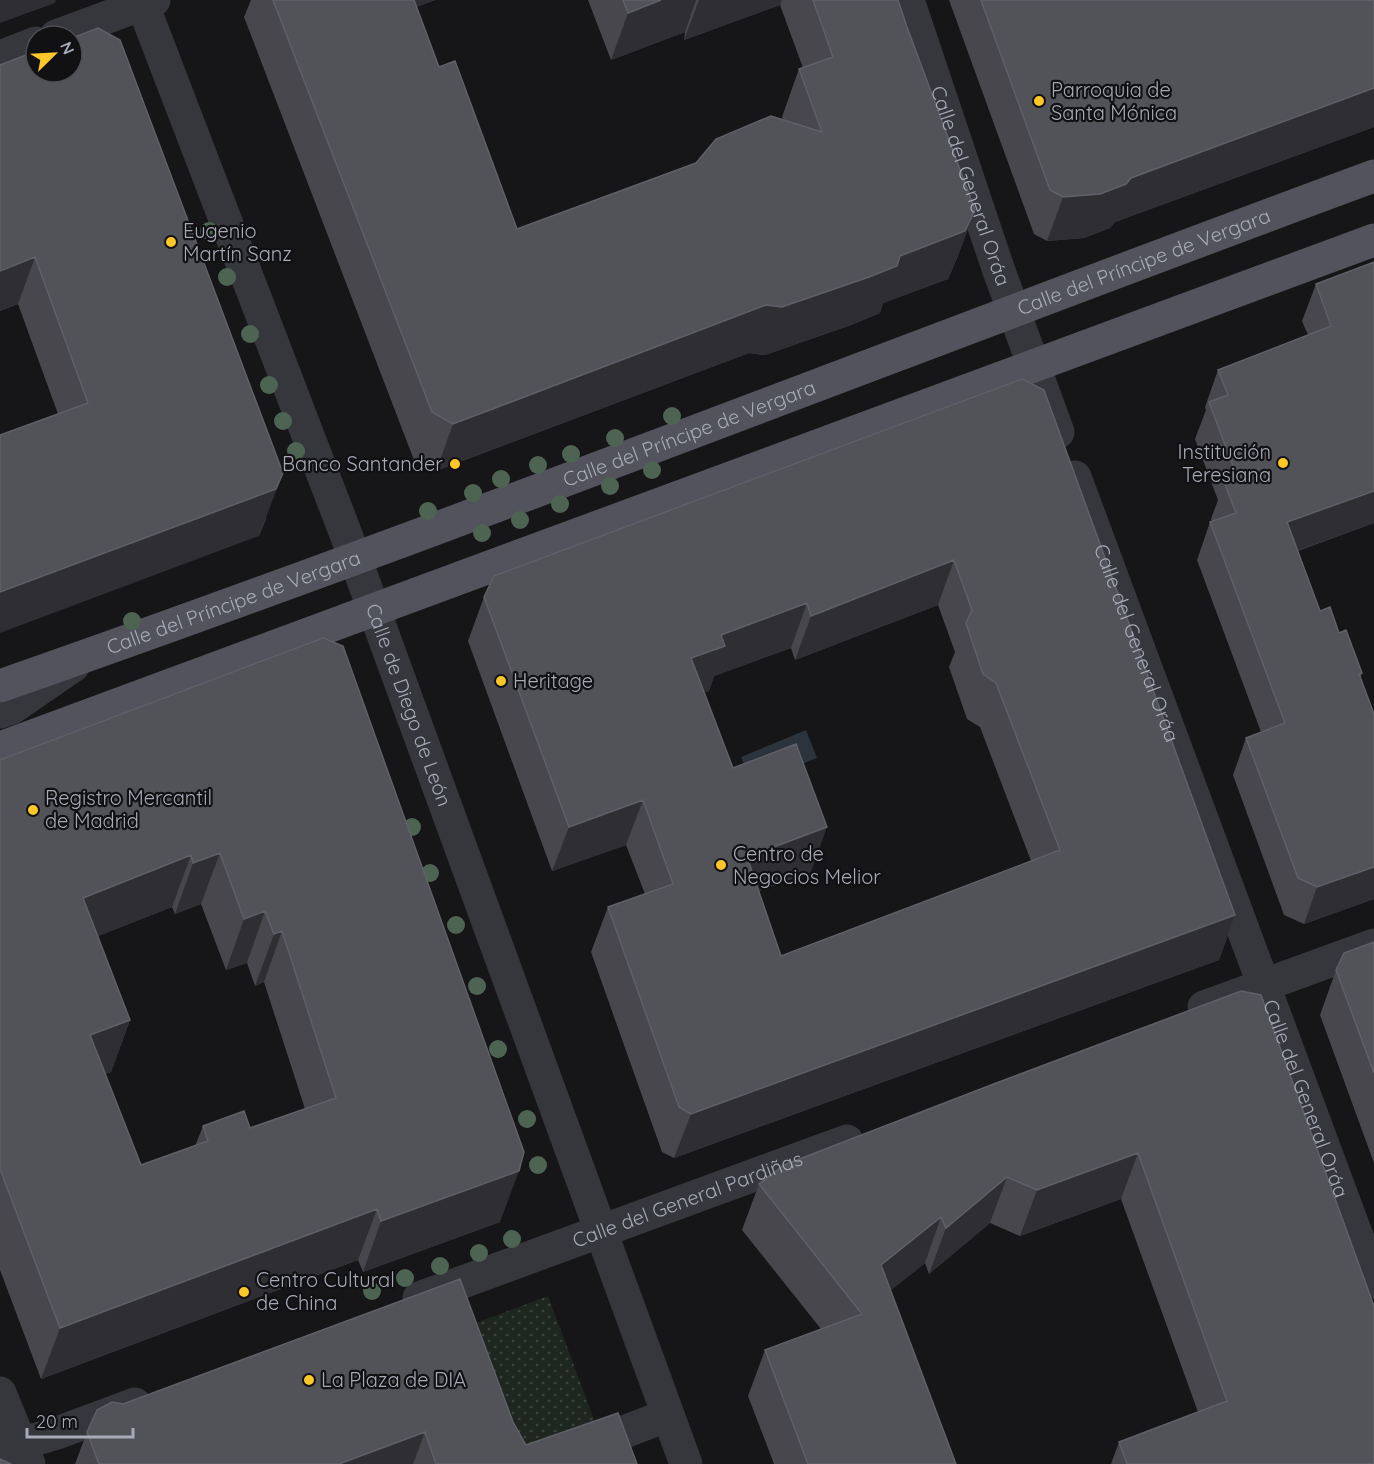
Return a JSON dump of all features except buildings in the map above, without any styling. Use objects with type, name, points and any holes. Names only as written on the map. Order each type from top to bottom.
[{"type":"main road","name":"Calle del Príncipe de Vergara","points":[[0,686],[355,558],[1013,309],[1374,176]]},
{"type":"main road","points":[[0,748],[1374,240]]},
{"type":"street","name":"Calle del General Oráa","points":[[908,0],[1013,309],[1374,1282]]},
{"type":"street","points":[[84,25],[146,1]]},
{"type":"street","name":"Calle de Diego de León","points":[[146,1],[355,558],[686,1464]]},
{"type":"street","points":[[0,57],[24,48]]},
{"type":"street","points":[[0,712],[12,708],[90,655]]},
{"type":"street","points":[[1173,1019],[1374,945]]},
{"type":"street","name":"Calle del General Pardiñas","points":[[391,1308],[452,1301],[600,1229],[693,1198],[872,1131]]},
{"type":"street","points":[[0,1393],[16,1452],[57,1433],[168,1392]]},
{"type":"street","points":[[542,1464],[668,1415]]},
{"type":"shaded area","points":[[806,730],[817,758],[752,784],[741,757]]},
{"type":"shaded area","points":[[548,1296],[604,1446],[507,1464],[457,1330]]},
{"type":"place","name":"Parroquia de Santa Mónica","points":[[1039,101]]},
{"type":"place","name":"Eugenio Martín Sanz","points":[[171,242]]},
{"type":"place","name":"Institución Teresiana","points":[[1283,463]]},
{"type":"place","name":"Banco Santander","points":[[455,464]]},
{"type":"place","name":"Heritage","points":[[501,681]]},
{"type":"place","name":"Registro Mercantil de Madrid","points":[[33,810]]},
{"type":"place","name":"Centro de Negocios Melior","points":[[721,865]]},
{"type":"place","name":"Centro Cultural de China","points":[[244,1292]]},
{"type":"place","name":"La Plaza de DIA","points":[[309,1380]]}]
